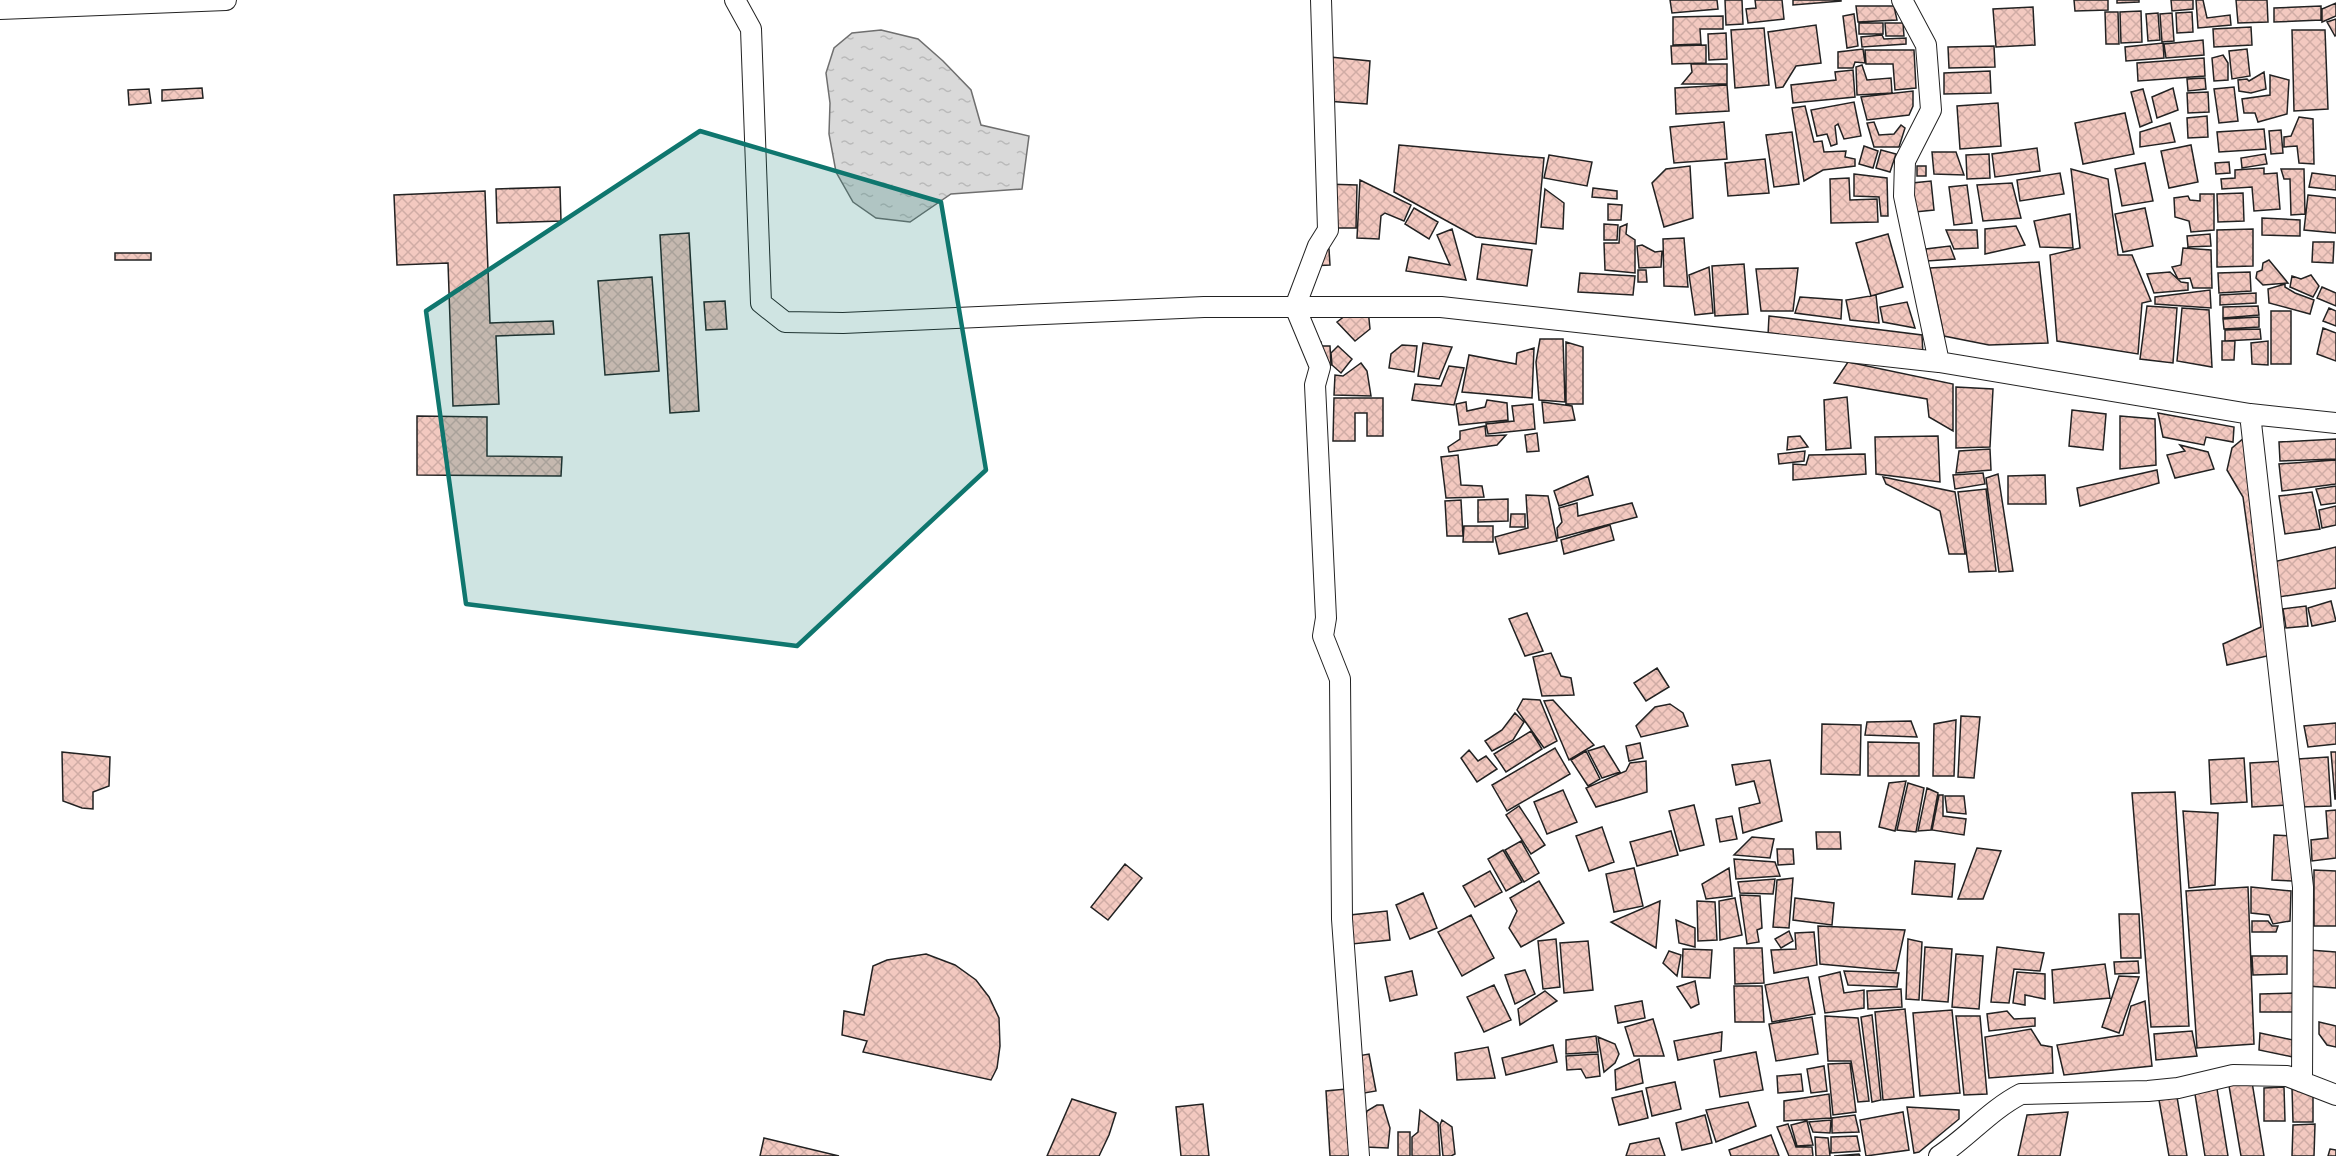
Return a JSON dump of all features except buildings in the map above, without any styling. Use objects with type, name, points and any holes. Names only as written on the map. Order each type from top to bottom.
[{"type":"street","points":[[0,9],[226,0]]},
{"type":"street","points":[[735,0],[751,29],[761,303],[785,322],[843,322],[1192,308],[1441,307],[1939,362],[2250,414],[2336,423]]},
{"type":"street","points":[[1321,0],[1328,230],[1318,246],[1295,307],[1320,367],[1315,385],[1326,618],[1323,636],[1340,679],[1342,919],[1359,1156]]},
{"type":"street","points":[[1902,0],[1926,45],[1931,110],[1905,160],[1904,196],[1939,362]]},
{"type":"street","points":[[2250,414],[2303,887],[2302,1082]]},
{"type":"street","points":[[1940,1156],[2002,1104],[2021,1094],[2148,1091],[2178,1088],[2233,1075],[2287,1076],[2336,1095]]},
{"type":"highlighted area","points":[[700,131],[941,202],[986,470],[797,646],[466,604],[426,311]]},
{"type":"water","points":[[881,30],[918,39],[943,61],[971,90],[981,125],[1029,136],[1022,189],[951,194],[910,222],[876,218],[853,202],[836,172],[829,134],[830,103],[826,73],[834,48],[852,33]]}]
